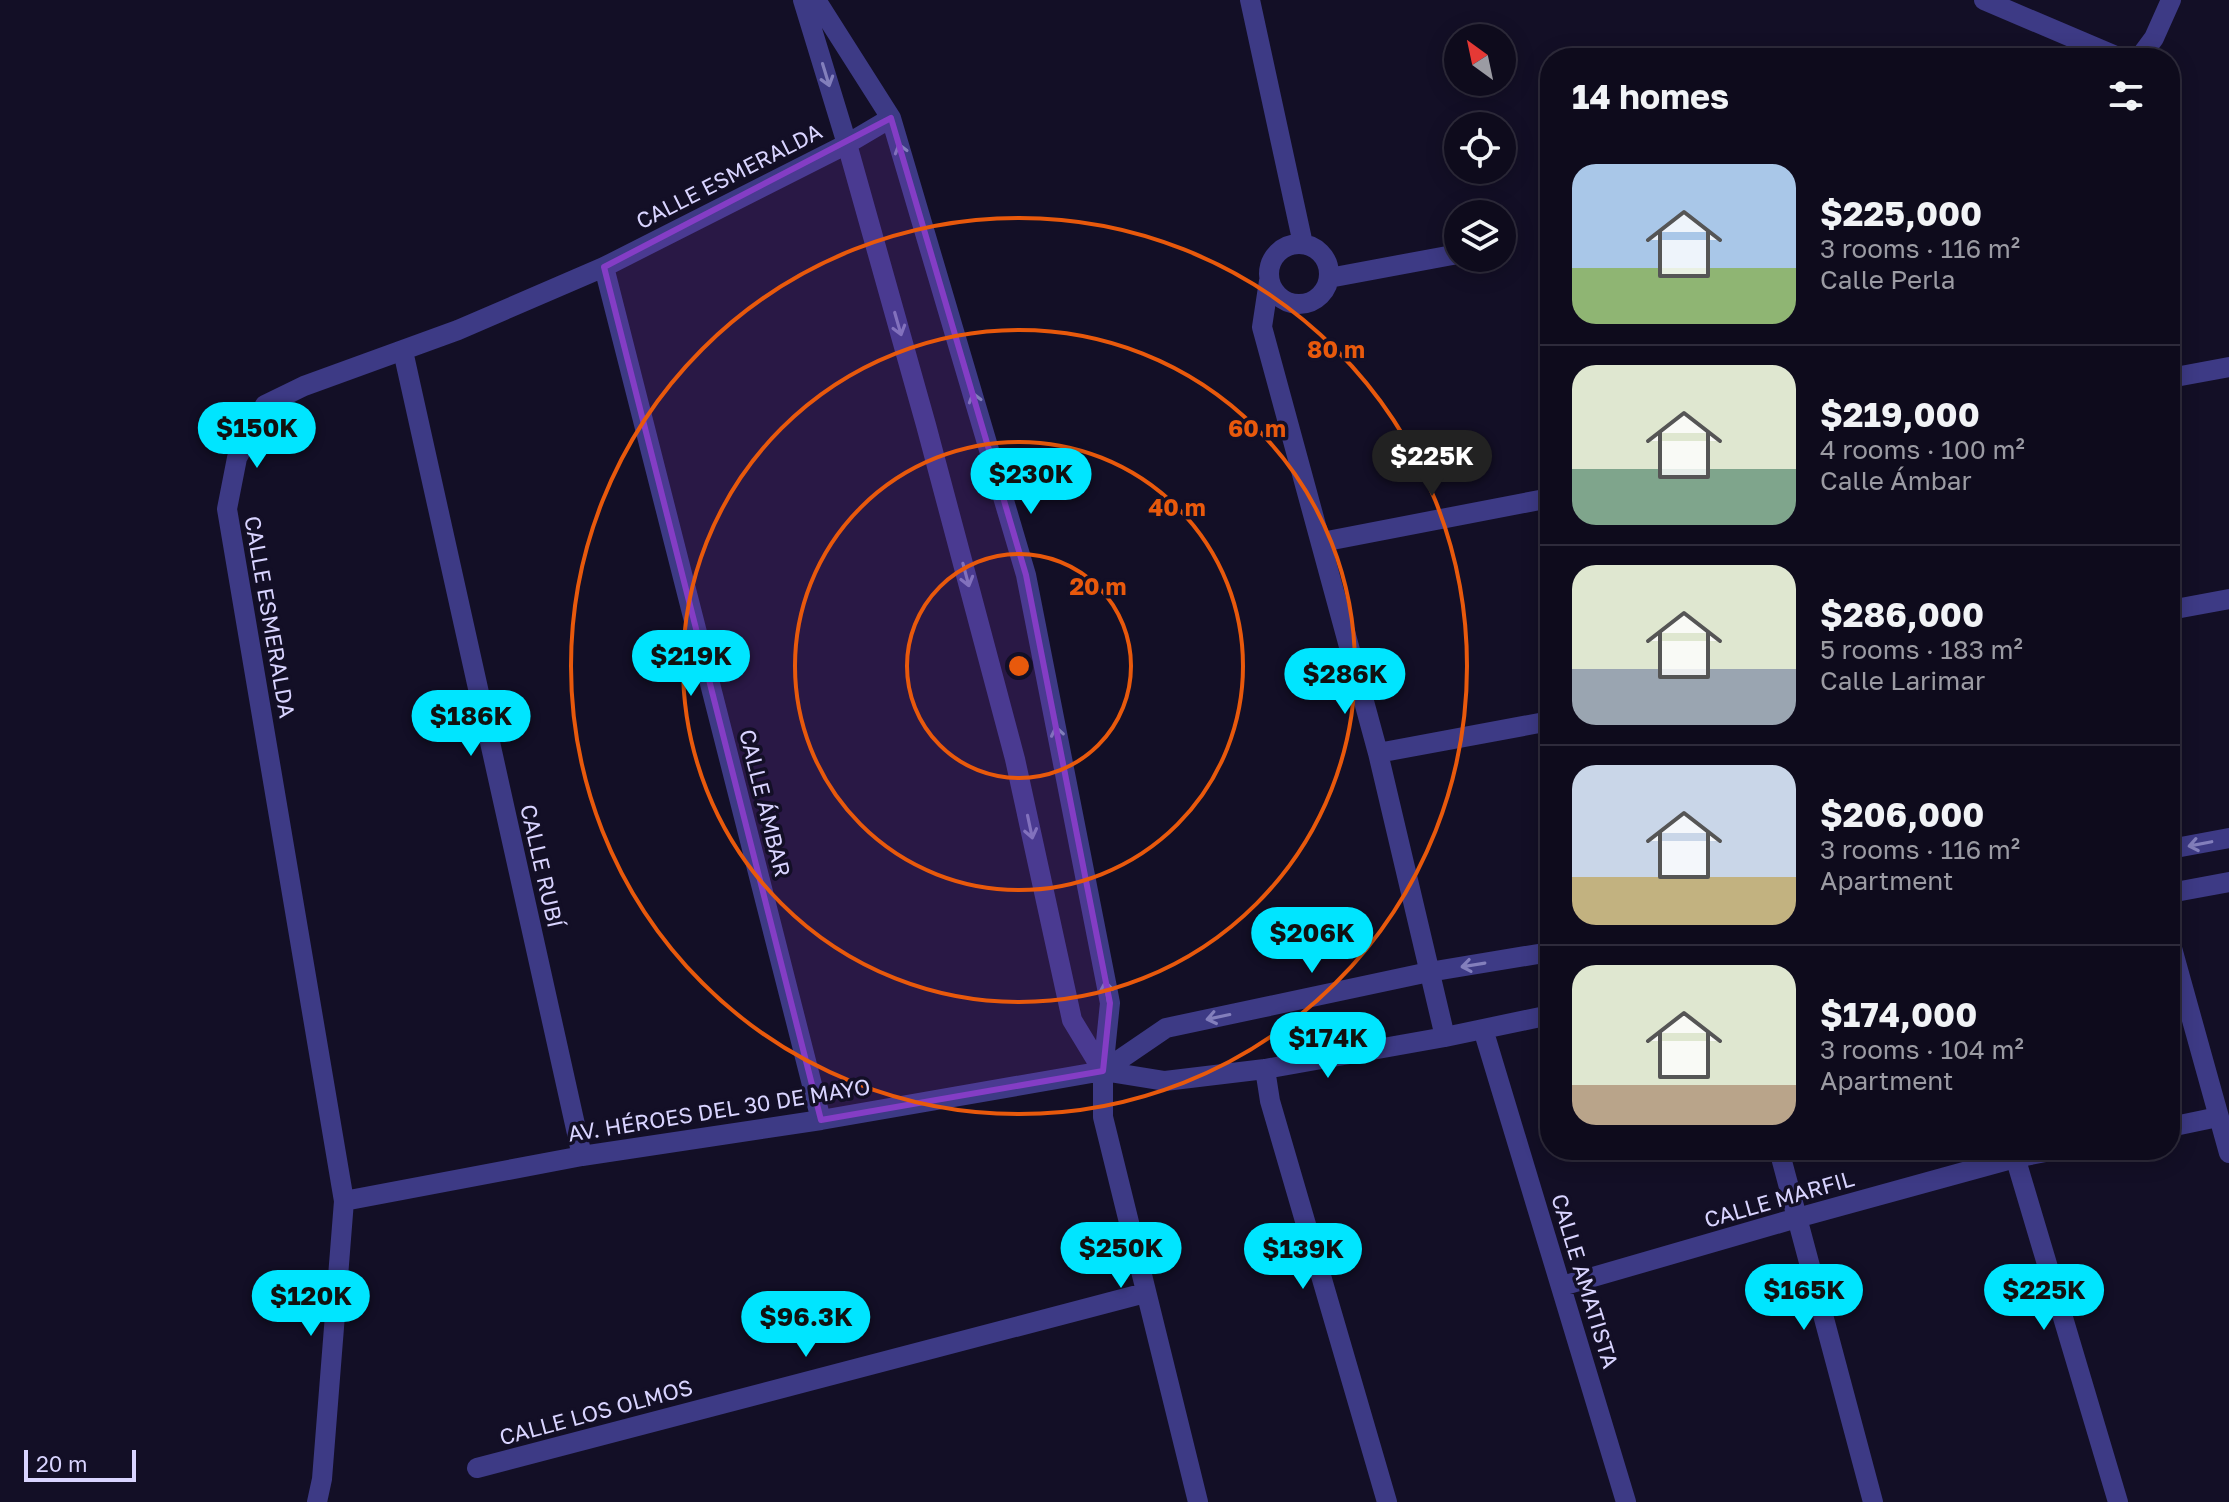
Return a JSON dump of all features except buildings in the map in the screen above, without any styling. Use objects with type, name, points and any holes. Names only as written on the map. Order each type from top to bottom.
[{"type":"street","points":[[803,0],[926,425],[1015,759],[1072,1020],[1103,1071]]},
{"type":"street","points":[[816,0],[891,118],[1026,575],[1110,1003],[1103,1071],[1103,1117],[1198,1502]]},
{"type":"street","points":[[1250,0],[1303,244]]},
{"type":"street","points":[[1984,0],[2097,48]]},
{"type":"street","points":[[2147,48],[2171,0]]},
{"type":"street","name":"CALLE ESMERALDA","points":[[317,1502],[322,1479],[344,1201],[227,509],[237,458],[265,405],[304,386],[403,351],[604,267],[847,144],[891,118]]},
{"type":"street","points":[[1269,281],[1274,293],[1283,300],[1294,304],[1306,303],[1317,299],[1325,290],[1329,278],[1328,266],[1315,248],[1291,244],[1281,249],[1272,258],[1268,270],[1262,327],[1378,753],[1445,1037]]},
{"type":"street","points":[[1329,278],[1444,257]]},
{"type":"street","name":"CALLE ÁMBAR","points":[[604,267],[821,1120]]},
{"type":"street","name":"CALLE RUBÍ","points":[[403,351],[582,1156]]},
{"type":"street","points":[[2180,376],[2229,367]]},
{"type":"street","points":[[1322,542],[1540,500]]},
{"type":"street","points":[[2180,608],[2229,599]]},
{"type":"street","points":[[1378,753],[1540,723]]},
{"type":"street","points":[[2180,847],[2229,838]]},
{"type":"street","points":[[2180,891],[2229,882]]},
{"type":"street","name":"AV. HÉROES DEL 30 DE MAYO","points":[[1103,1071],[1166,1028],[1429,972],[1540,954]]},
{"type":"street","points":[[2180,978],[2229,1153]]},
{"type":"street","name":"AV. HÉROES DEL 30 DE MAYO","points":[[344,1201],[582,1156],[821,1120],[1103,1071],[1165,1081],[1265,1069],[1540,1017]]},
{"type":"street","name":"CALLE AMATISTA","points":[[1483,1029],[1626,1502]]},
{"type":"street","points":[[1265,1069],[1275,1116],[1387,1502]]},
{"type":"street","points":[[2180,1125],[2218,1117]]},
{"type":"street","points":[[1782,1160],[1873,1502]]},
{"type":"street","name":"CALLE MARFIL","points":[[1562,1286],[1994,1160]]},
{"type":"street","points":[[2016,1160],[2118,1502]]},
{"type":"street","name":"CALLE LOS OLMOS","points":[[477,1468],[1145,1293]]},
{"type":"street","name":"CALLE ESMERALDA","points":[[322,1479],[328,1502]]},
{"type":"highlighted area","points":[[891,118],[1026,575],[1110,1003],[1103,1071],[821,1120],[604,267]]}]
